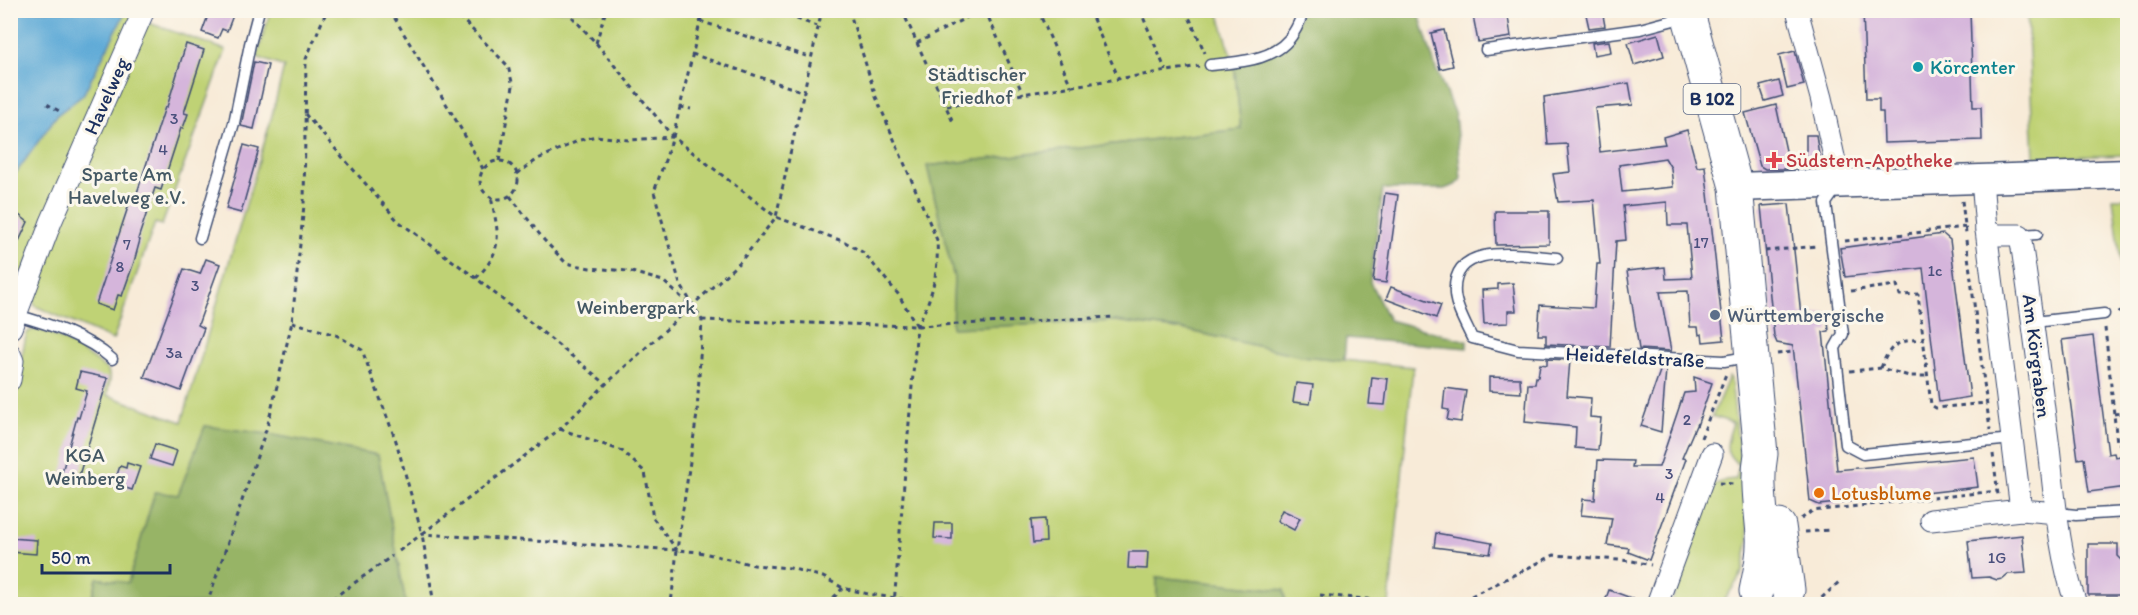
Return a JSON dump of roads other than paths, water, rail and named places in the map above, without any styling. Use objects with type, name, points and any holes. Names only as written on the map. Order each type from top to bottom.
[{"type":"main road","name":"B 102","points":[[1687,13],[1736,187],[1759,469],[1763,537],[1762,563],[1781,599]]},
{"type":"main road","name":"B 102","points":[[1759,469],[1771,474],[1780,535],[1781,599]]},
{"type":"street","name":"Havelweg","points":[[10,380],[13,361],[10,352],[17,340],[12,324],[51,222],[144,10]]},
{"type":"street","points":[[1797,10],[1821,98],[1840,184]]},
{"type":"street","points":[[1736,187],[2127,174]]},
{"type":"street","name":"Am Körgraben","points":[[1970,179],[1986,230],[2002,441],[2021,510]]},
{"type":"street","name":"Am Körgraben","points":[[1986,230],[1996,235],[2029,235],[2034,322],[2057,513],[2068,582],[2076,604]]},
{"type":"street","points":[[1657,604],[1712,454]]},
{"type":"street","points":[[1931,520],[1999,502],[2021,510],[2057,513]]},
{"type":"lane","points":[[200,238],[234,123],[259,10]]},
{"type":"lane","points":[[1210,65],[1249,61],[1278,50],[1294,34],[1304,10]]},
{"type":"lane","points":[[1486,50],[1640,29],[1687,13]]},
{"type":"lane","points":[[1840,184],[1826,203],[1843,334],[1835,348],[1846,445],[1863,454],[2002,441]]},
{"type":"lane","name":"Heidefeldstraße","points":[[1557,258],[1494,254],[1474,258],[1465,264],[1457,277],[1455,296],[1472,338],[1518,350],[1724,362],[1750,356]]},
{"type":"lane","points":[[2034,322],[2104,314]]},
{"type":"lane","points":[[12,324],[60,329],[97,348],[112,359]]},
{"type":"lane","points":[[2057,513],[2076,515],[2127,512]]},
{"type":"water","points":[[11,10],[126,11],[83,95],[57,115],[11,180]]},
{"type":"place","name":"Körcenter","points":[[1918,67]]},
{"type":"place","name":"Südstern-Apotheke","points":[[1774,160]]},
{"type":"place","name":"Württembergische","points":[[1715,315]]},
{"type":"place","name":"Lotusblume","points":[[1819,493]]},
{"type":"park label","name":"Städtischer Friedhof","points":[[977,86]]},
{"type":"park label","name":"Sparte Am Havelweg e.V.","points":[[127,186]]},
{"type":"park label","name":"Weinbergpark","points":[[636,307]]},
{"type":"park label","name":"KGA Weinberg","points":[[85,466]]}]
